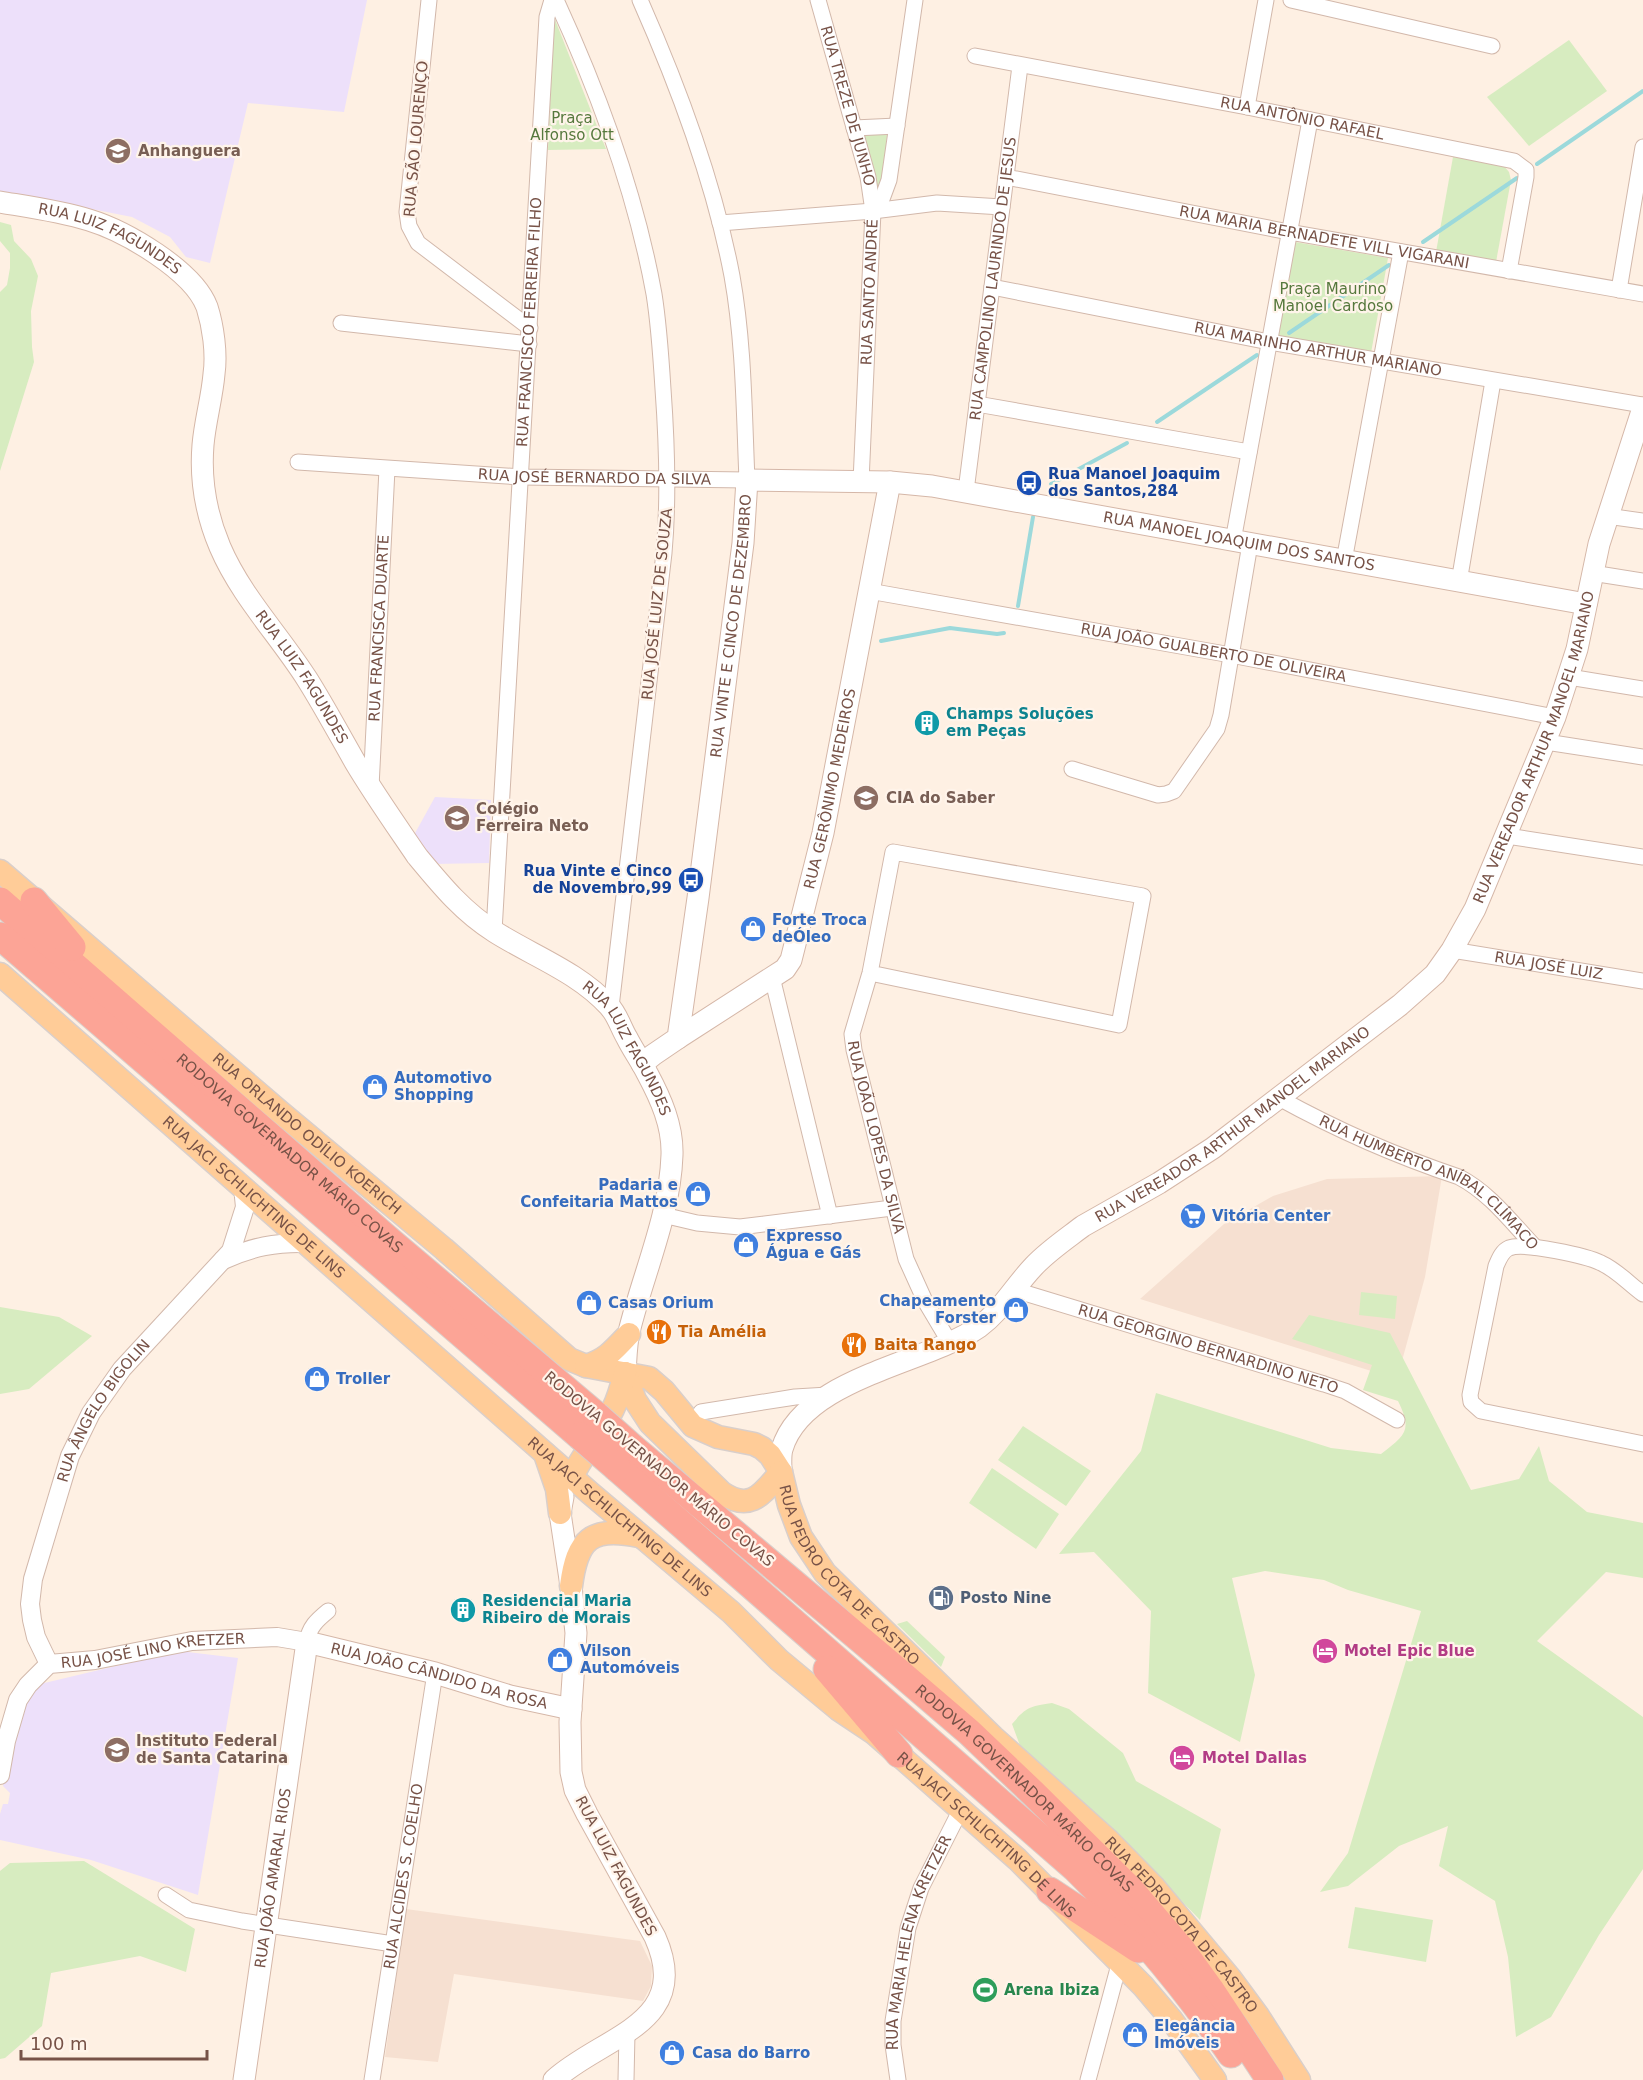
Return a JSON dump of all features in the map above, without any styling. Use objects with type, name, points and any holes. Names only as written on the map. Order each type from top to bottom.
[{"type":"highway","name":"RODOVIA GOVERNADOR MÁRIO COVAS","points":[[0,901],[391,1242],[588,1426]]},
{"type":"highway","points":[[34,901],[116,1002]]},
{"type":"highway","name":"RODOVIA GOVERNADOR MÁRIO COVAS","points":[[0,936],[625,1458],[969,1732],[1130,1889],[1182,1950],[1270,2080]]},
{"type":"highway","name":"RODOVIA GOVERNADOR MÁRIO COVAS","points":[[625,1458],[775,1605],[1050,1845],[1105,1897],[1167,1968],[1215,2031],[1248,2080]]},
{"type":"highway","points":[[775,1605],[899,1754]]},
{"type":"highway","points":[[969,1732],[1018,1773],[1108,1840]]},
{"type":"highway","points":[[1050,1891],[1167,1968]]},
{"type":"main road","name":"RUA LUIZ FAGUNDES","points":[[0,202],[72,216],[112,228],[162,257],[187,279],[200,295],[206,306],[214,349],[215,372],[203,445],[202,488],[211,523],[230,568],[307,678],[371,787],[417,856],[459,905],[523,949],[558,966],[596,993],[611,1007],[663,1105],[672,1141],[670,1172],[663,1215],[629,1334],[625,1373],[612,1411],[580,1460],[566,1489],[561,1513],[576,1633],[570,1761],[575,1790],[659,1947],[664,1966],[663,1987],[658,2001],[645,2020],[554,2080]]},
{"type":"main road","name":"RUA VEREADOR ARTHUR MANOEL MARIANO","points":[[781,1472],[781,1456],[787,1436],[808,1412],[828,1395],[864,1377],[950,1343],[981,1325],[997,1311],[1042,1259],[1083,1226],[1213,1148],[1417,991],[1435,974],[1469,921],[1546,742],[1569,677],[1607,516],[1643,410]]},
{"type":"main road","name":"RUA JOSÉ BERNARDO DA SILVA","points":[[747,480],[890,482]]},
{"type":"main road","name":"RUA VINTE E CINCO DE DEZEMBRO","points":[[678,1038],[741,554],[747,480]]},
{"type":"main road","name":"RUA MANOEL JOAQUIM DOS SANTOS","points":[[890,482],[966,491],[1241,543],[1586,604]]},
{"type":"main road","name":"RUA GERÔNIMO MEDEIROS","points":[[678,1038],[784,969],[796,949],[823,833],[890,482]]},
{"type":"main road","name":"RUA ORLANDO ODÍLIO KOERICH","points":[[0,871],[271,1105],[444,1249],[569,1359],[586,1366],[625,1373]]},
{"type":"main road","name":"RUA JACI SCHLICHTING DE LINS","points":[[0,974],[639,1536],[731,1612],[788,1667],[838,1709],[874,1733],[961,1809],[1050,1891],[1119,1961],[1171,2019],[1214,2079]]},
{"type":"main road","points":[[642,1064],[678,1038]]},
{"type":"main road","points":[[586,1366],[599,1362],[609,1355],[629,1334]]},
{"type":"main road","points":[[625,1373],[635,1400],[650,1423],[722,1493],[742,1502],[754,1499],[781,1472]]},
{"type":"main road","name":"RUA PEDRO COTA DE CASTRO","points":[[625,1373],[649,1378],[657,1383],[686,1419],[701,1431],[762,1448],[781,1472],[789,1505],[801,1537],[825,1573],[993,1737],[1108,1840],[1154,1887],[1205,1945],[1258,2016],[1299,2080]]},
{"type":"main road","points":[[572,1477],[588,1468],[624,1427],[650,1423]]},
{"type":"main road","points":[[544,1453],[557,1489],[561,1513]]},
{"type":"main road","points":[[571,1586],[574,1564],[585,1542],[597,1535],[610,1532],[639,1536]]},
{"type":"main road","name":"RUA JOÃO CÂNDIDO DA ROSA","points":[[307,1642],[435,1673],[510,1696],[571,1709]]},
{"type":"main road","name":"RUA JOÃO AMARAL RIOS","points":[[244,2080],[307,1642]]},
{"type":"street","name":"RUA SÃO LOURENÇO","points":[[429,0],[407,212],[409,226],[418,243],[530,327]]},
{"type":"street","name":"RUA FRANCISCO FERREIRA FILHO","points":[[494,931],[547,18],[554,0]]},
{"type":"street","name":"RUA JOSÉ LUIZ DE SOUZA","points":[[554,0],[585,67],[604,117],[630,198],[648,268],[660,346],[669,480],[663,564],[611,1007]]},
{"type":"street","name":"RUA VINTE E CINCO DE DEZEMBRO","points":[[640,0],[680,98],[720,223],[732,276],[738,322],[747,480]]},
{"type":"street","name":"RUA TREZE DE JUNHO","points":[[818,0],[871,188],[873,210]]},
{"type":"street","name":"RUA SANTO ANDRÉ","points":[[861,482],[873,210],[887,191],[915,0]]},
{"type":"street","points":[[1247,107],[1266,0]]},
{"type":"street","points":[[1291,0],[1492,46]]},
{"type":"street","name":"RUA ANTÔNIO RAFAEL","points":[[975,56],[1247,107],[1520,164],[1526,170],[1526,177],[1509,271]]},
{"type":"street","name":"RUA CAMPOLINO LAURINDO DE JESUS","points":[[966,491],[1020,66]]},
{"type":"street","points":[[1072,769],[1158,795],[1166,794],[1174,791],[1217,729],[1231,655],[1249,452],[1310,120]]},
{"type":"street","points":[[854,128],[897,126]]},
{"type":"street","points":[[1619,290],[1643,147]]},
{"type":"street","name":"RUA MARIA BERNADETE VILL VIGARANI","points":[[1006,177],[1289,232],[1643,294]]},
{"type":"street","points":[[720,223],[937,203],[1002,207]]},
{"type":"street","points":[[1344,561],[1401,252]]},
{"type":"street","name":"RUA MARINHO ARTHUR MARIANO","points":[[992,287],[1269,342],[1643,410]]},
{"type":"street","points":[[341,324],[529,344]]},
{"type":"street","points":[[1459,582],[1493,381]]},
{"type":"street","points":[[977,404],[1249,452]]},
{"type":"street","name":"RUA JOSÉ BERNARDO DA SILVA","points":[[298,462],[521,477],[747,480]]},
{"type":"street","name":"RUA FRANCISCA DUARTE","points":[[371,787],[387,469]]},
{"type":"street","points":[[1607,516],[1643,521]]},
{"type":"street","points":[[1592,573],[1643,581]]},
{"type":"street","name":"RUA JOÃO GUALBERTO DE OLIVEIRA","points":[[869,591],[1231,655],[1555,717]]},
{"type":"street","points":[[1569,677],[1643,688]]},
{"type":"street","points":[[1546,742],[1643,757]]},
{"type":"street","points":[[1507,836],[1643,857]]},
{"type":"street","name":"RUA JOÃO LOPES DA SILVA","points":[[870,973],[1119,1025],[1143,896],[893,852],[870,973],[852,1034],[906,1259],[914,1280],[950,1343]]},
{"type":"street","name":"RUA JOSÉ LUIZ","points":[[1452,950],[1643,981]]},
{"type":"street","points":[[772,977],[831,1216]]},
{"type":"street","name":"RUA HUMBERTO ANÍBAL CLÍMACO","points":[[1279,1098],[1333,1128],[1369,1144],[1471,1183],[1489,1198],[1535,1247],[1601,1263],[1643,1294]]},
{"type":"street","name":"RUA ÂNGELO BIGOLIN","points":[[49,1664],[36,1636],[30,1604],[33,1579],[70,1456],[91,1413],[122,1369],[231,1251],[245,1207],[243,1187]]},
{"type":"street","points":[[663,1215],[704,1224],[740,1227],[892,1208]]},
{"type":"street","points":[[222,1261],[248,1249],[270,1244],[307,1243]]},
{"type":"street","points":[[1535,1247],[1506,1249],[1496,1266],[1470,1395],[1471,1402],[1481,1411],[1643,1444]]},
{"type":"street","name":"RUA GEORGINO BERNARDINO NETO","points":[[1015,1290],[1345,1391],[1397,1420]]},
{"type":"street","points":[[701,1412],[795,1397],[828,1395]]},
{"type":"street","points":[[307,1642],[308,1633],[314,1623],[328,1611]]},
{"type":"street","name":"RUA JOSÉ LINO KRETZER","points":[[0,1775],[6,1741],[18,1700],[28,1685],[49,1664],[95,1660],[192,1641],[277,1637],[307,1642]]},
{"type":"street","name":"RUA ALCIDES S. COELHO","points":[[372,2080],[435,1673]]},
{"type":"street","name":"RUA MARIA HELENA KRETZER","points":[[898,2080],[893,2045],[893,2021],[908,1928],[921,1888],[961,1809]]},
{"type":"street","points":[[165,1895],[189,1910],[267,1925],[393,1944]]},
{"type":"street","points":[[1088,2080],[1119,1961]]},
{"type":"street","points":[[626,2080],[627,2033]]},
{"type":"shaded area","name":"Anhanguera","points":[[0,0],[367,0],[344,112],[248,103],[210,263],[186,257],[170,237],[132,217],[0,191]]},
{"type":"shaded area","name":"Colégio Ferreira Neto","points":[[435,797],[491,800],[489,863],[433,864],[414,835]]},
{"type":"shaded area","points":[[1442,1176],[1425,1277],[1397,1379],[1140,1299],[1224,1224],[1273,1196],[1327,1179]]},
{"type":"shaded area","name":"Instituto Federal de Santa Catarina","points":[[179,1651],[238,1658],[198,1895],[91,1860],[0,1840],[0,1814],[3,1804],[8,1804],[10,1793],[3,1786],[4,1780],[28,1696],[36,1685]]},
{"type":"shaded area","points":[[406,1909],[640,1941],[652,1966],[651,1986],[643,2001],[454,1974],[438,2062],[385,2057]]},
{"type":"green space","name":"Praça Alfonso Ott","points":[[554,17],[606,149],[548,150]]},
{"type":"green space","points":[[1569,40],[1607,91],[1529,146],[1487,97]]},
{"type":"green space","points":[[863,135],[887,135],[883,184],[878,190]]},
{"type":"green space","points":[[1453,157],[1503,165],[1509,172],[1511,180],[1496,262],[1436,252]]},
{"type":"green space","points":[[0,222],[11,225],[14,241],[31,259],[38,276],[31,311],[34,362],[0,471],[0,292],[7,285],[10,253],[0,241]]},
{"type":"green space","name":"Praça Maurino Manoel Cardoso","points":[[1295,242],[1388,258],[1371,353],[1278,336]]},
{"type":"green space","points":[[1361,1292],[1397,1296],[1395,1319],[1359,1315]]},
{"type":"green space","points":[[0,1307],[59,1317],[92,1336],[29,1389],[0,1394]]},
{"type":"green space","points":[[1309,1315],[1390,1333],[1471,1490],[1519,1479],[1539,1446],[1549,1481],[1587,1512],[1643,1523],[1643,1578],[1606,1572],[1537,1641],[1643,1717],[1643,1869],[1599,1935],[1551,2017],[1516,2037],[1508,1957],[1495,1901],[1439,1866],[1448,1826],[1399,1846],[1348,1886],[1320,1892],[1348,1853],[1421,1611],[1348,1590],[1324,1580],[1265,1571],[1232,1578],[1255,1675],[1240,1742],[1148,1693],[1151,1611],[1094,1552],[1059,1554],[1141,1451],[1156,1393],[1331,1448],[1381,1454],[1396,1442],[1406,1426],[1398,1401],[1363,1390],[1372,1365],[1292,1339]]},
{"type":"green space","points":[[1023,1426],[1091,1471],[1066,1506],[998,1460]]},
{"type":"green space","points":[[992,1468],[1059,1514],[1036,1549],[969,1503]]},
{"type":"green space","points":[[907,1621],[945,1657],[941,1667],[897,1624]]},
{"type":"green space","points":[[1052,1703],[1069,1709],[1123,1753],[1136,1781],[1221,1829],[1200,1920],[1112,1829],[1022,1751],[1012,1724],[1029,1708]]},
{"type":"green space","points":[[84,1861],[195,1929],[186,1972],[140,1956],[51,1973],[42,2026],[5,2058],[0,2059],[0,1871],[10,1863]]},
{"type":"green space","points":[[1355,1907],[1433,1920],[1426,1962],[1348,1948]]},
{"type":"waterway","points":[[1537,164],[1643,91]]},
{"type":"waterway","points":[[1423,242],[1517,178]]},
{"type":"waterway","points":[[1289,333],[1389,265]]},
{"type":"waterway","points":[[1157,422],[1257,355]]},
{"type":"waterway","points":[[1051,484],[1127,443]]},
{"type":"waterway","points":[[1018,606],[1033,517]]},
{"type":"waterway","points":[[881,641],[950,628],[1004,633]]},
{"type":"place","name":"Anhanguera","points":[[118,151]]},
{"type":"place","name":"Rua Manoel Joaquim dos Santos,284","points":[[1029,483]]},
{"type":"place","name":"Champs Soluções em Peças","points":[[927,723]]},
{"type":"place","name":"CIA do Saber","points":[[866,798]]},
{"type":"place","name":"Colégio Ferreira Neto","points":[[457,818]]},
{"type":"place","name":"Rua Vinte e Cinco de Novembro,99","points":[[691,880]]},
{"type":"place","name":"Forte Troca deÓleo","points":[[753,929]]},
{"type":"place","name":"Automotivo Shopping","points":[[375,1087]]},
{"type":"place","name":"Padaria e Confeitaria Mattos","points":[[698,1194]]},
{"type":"place","name":"Vitória Center","points":[[1193,1216]]},
{"type":"place","name":"Expresso Água e Gás","points":[[746,1245]]},
{"type":"place","name":"Casas Orium","points":[[589,1303]]},
{"type":"place","name":"Chapeamento Forster","points":[[1016,1310]]},
{"type":"place","name":"Tia Amélia","points":[[659,1332]]},
{"type":"place","name":"Baita Rango","points":[[854,1345]]},
{"type":"place","name":"Troller","points":[[317,1379]]},
{"type":"place","name":"Posto Nine","points":[[941,1598]]},
{"type":"place","name":"Residencial Maria Ribeiro de Morais","points":[[463,1610]]},
{"type":"place","name":"Motel Epic Blue","points":[[1325,1651]]},
{"type":"place","name":"Vilson Automóveis","points":[[560,1660]]},
{"type":"place","name":"Instituto Federal de Santa Catarina","points":[[117,1750]]},
{"type":"place","name":"Motel Dallas","points":[[1182,1758]]},
{"type":"place","name":"Arena Ibiza","points":[[985,1990]]},
{"type":"place","name":"Elegância Imóveis","points":[[1135,2035]]},
{"type":"place","name":"Casa do Barro","points":[[672,2053]]}]
